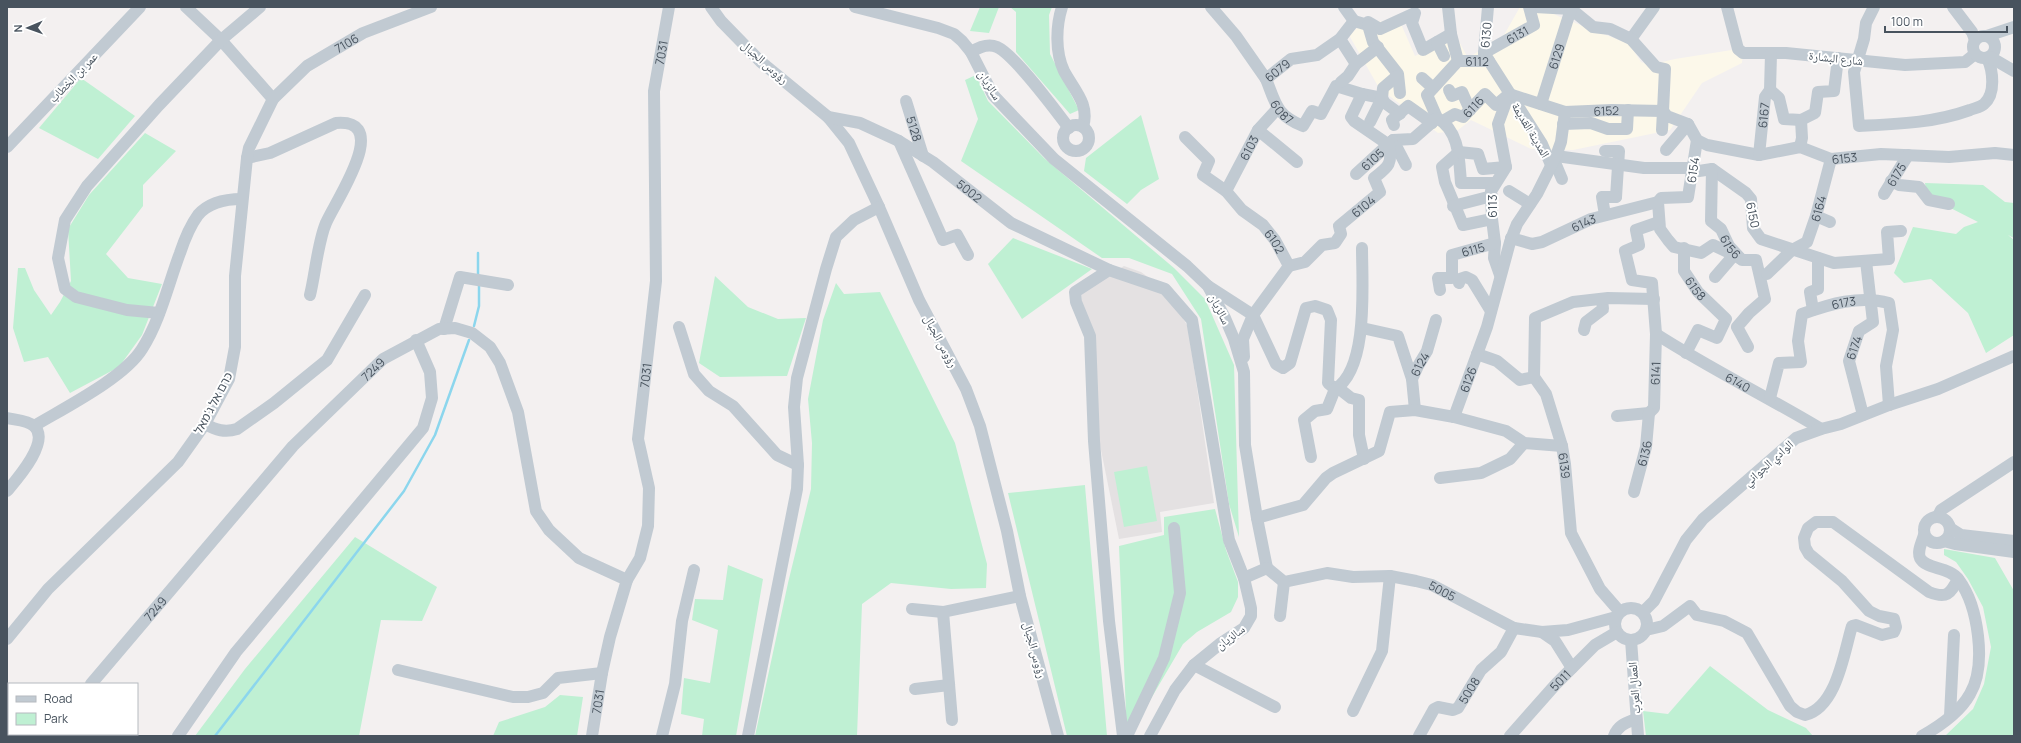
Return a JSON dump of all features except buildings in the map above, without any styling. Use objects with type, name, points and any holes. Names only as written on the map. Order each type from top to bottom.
[{"type":"street","name":"عمر بن الخطاب","points":[[7,147],[140,7]]},
{"type":"street","points":[[186,7],[221,40],[273,99]]},
{"type":"street","points":[[159,313],[127,310],[76,297],[65,288],[58,258],[65,220],[87,186],[159,105],[221,40],[260,7]]},
{"type":"street","name":"7106","points":[[273,99],[307,66],[363,33],[432,7]]},
{"type":"street","name":"7031","points":[[592,736],[602,673],[610,637],[627,580],[640,558],[648,526],[649,488],[638,439],[656,282],[654,91],[669,7]]},
{"type":"street","name":"رؤوس الجبال","points":[[711,7],[721,21],[761,62],[828,117],[850,143],[880,207],[918,300],[966,389],[980,426],[1007,531],[1020,596],[1058,736]]},
{"type":"street","points":[[1062,7],[1057,21],[1058,45],[1064,69],[1084,104],[1086,113],[1083,127]]},
{"type":"street","points":[[1344,7],[1354,21],[1368,25],[1368,22],[1380,29],[1413,10]]},
{"type":"street","name":"6112","points":[[1448,7],[1451,34],[1458,62],[1486,57],[1510,94]]},
{"type":"street","name":"6130","points":[[1486,57],[1488,7]]},
{"type":"street","name":"6131","points":[[1486,57],[1534,25],[1529,7]]},
{"type":"street","points":[[1535,7],[1571,9],[1593,27],[1610,29],[1631,39],[1656,67],[1665,69],[1662,130]]},
{"type":"street","points":[[1631,39],[1654,7]]},
{"type":"street","name":"شارع البشارة","points":[[1727,7],[1738,49],[1743,53],[1838,58],[1905,65],[1965,62],[1986,47]]},
{"type":"street","points":[[1874,7],[1866,23],[1858,61],[1854,72],[1859,126],[1918,122],[1950,117],[1984,105],[1991,96],[1992,68],[1986,47]]},
{"type":"street","points":[[1953,7],[1972,32],[1986,47],[1999,59],[2014,66]]},
{"type":"street","points":[[1958,7],[1986,47],[2014,71]]},
{"type":"street","name":"سالزيان","points":[[864,8],[938,28],[954,34],[971,52],[993,95],[1054,159],[1187,266],[1208,286],[1234,339],[1244,372],[1246,445],[1257,518],[1267,568]]},
{"type":"street","name":"6129","points":[[1541,104],[1571,9]]},
{"type":"street","points":[[1413,10],[1412,23],[1423,50],[1451,34]]},
{"type":"street","name":"6079","points":[[1214,11],[1236,36],[1266,79],[1291,59],[1317,55],[1340,39],[1354,21]]},
{"type":"street","points":[[1368,25],[1373,42],[1398,74],[1397,76],[1400,93]]},
{"type":"street","points":[[1986,47],[2014,27]]},
{"type":"street","points":[[1986,47],[1998,36],[2014,32]]},
{"type":"street","points":[[1340,39],[1356,64]]},
{"type":"street","points":[[1437,42],[1444,56]]},
{"type":"street","points":[[971,52],[978,47],[988,45],[997,47],[1005,52],[1032,81],[1069,128]]},
{"type":"street","points":[[1342,82],[1356,64],[1378,48]]},
{"type":"street","name":"6167","points":[[1759,155],[1765,97],[1770,90],[1771,54]]},
{"type":"street","points":[[1770,90],[1780,98],[1784,119],[1801,120],[1815,113],[1818,92],[1834,91],[1838,58]]},
{"type":"street","points":[[1434,120],[1427,94],[1458,62]]},
{"type":"street","points":[[1370,122],[1382,98],[1383,88],[1397,76]]},
{"type":"street","points":[[1422,78],[1433,88]]},
{"type":"street","name":"6087","points":[[1266,79],[1278,108],[1288,120],[1303,126],[1312,111],[1321,114],[1336,86],[1382,98]]},
{"type":"street","points":[[1449,90],[1452,96],[1462,92],[1470,110]]},
{"type":"street","points":[[1362,94],[1351,117],[1354,121],[1391,143],[1406,165]]},
{"type":"street","name":"6116","points":[[1434,120],[1455,114],[1463,117],[1485,94],[1496,105],[1510,94]]},
{"type":"street","points":[[1492,219],[1463,225],[1453,206],[1442,167],[1459,152],[1478,154],[1483,169],[1506,167],[1498,124],[1510,94]]},
{"type":"street","name":"6152","points":[[1510,94],[1541,104],[1564,118],[1628,110],[1663,111]]},
{"type":"street","name":"المدينة القديمة","points":[[1510,94],[1554,160],[1562,179]]},
{"type":"street","points":[[1382,98],[1400,114]]},
{"type":"street","name":"כרם אל ג'מאל","points":[[7,639],[48,589],[178,462],[205,424],[229,379],[233,362],[235,276],[247,158],[249,148],[273,99]]},
{"type":"street","name":"5128","points":[[906,101],[923,156]]},
{"type":"street","points":[[1394,126],[1392,120],[1408,106],[1434,120],[1451,130],[1459,152],[1461,183],[1495,182]]},
{"type":"street","name":"6103","points":[[1226,191],[1258,130],[1278,108]]},
{"type":"street","points":[[1564,118],[1591,123],[1608,129],[1628,129],[1628,110]]},
{"type":"street","points":[[1663,111],[1667,116],[1688,124],[1697,140],[1735,151],[1759,155],[1800,147],[1802,138],[1801,120]]},
{"type":"street","name":"5002","points":[[828,117],[860,123],[899,141],[933,162],[1011,223],[1109,270],[1165,289],[1192,320],[1229,540],[1244,578]]},
{"type":"street","name":"6126","points":[[1454,417],[1492,311],[1500,275],[1511,238],[1517,224],[1530,204],[1554,160],[1561,142],[1564,118]]},
{"type":"street","points":[[1391,143],[1413,139],[1434,120]]},
{"type":"street","points":[[247,158],[270,153],[336,123],[348,124],[360,131],[362,140],[360,155],[325,224],[310,295]]},
{"type":"street","points":[[1666,150],[1688,124]]},
{"type":"street","points":[[1077,125],[1083,127],[1088,134],[1088,143],[1078,151],[1070,149],[1064,143],[1064,134],[1069,128],[1077,125]]},
{"type":"street","points":[[1258,130],[1297,162]]},
{"type":"street","name":"6102","points":[[1185,137],[1209,161],[1203,175],[1226,191],[1242,210],[1263,225],[1275,240],[1290,266],[1253,315],[1243,339],[1244,372]]},
{"type":"street","name":"6154","points":[[1658,202],[1661,198],[1688,197],[1697,140]]},
{"type":"street","points":[[899,141],[943,240],[957,235],[968,255]]},
{"type":"street","name":"6105","points":[[1356,174],[1391,143]]},
{"type":"street","name":"6104","points":[[1290,266],[1305,262],[1322,245],[1335,242],[1341,234],[1339,226],[1380,192],[1374,178],[1388,167],[1392,156],[1391,143]]},
{"type":"street","name":"6153","points":[[1800,147],[1832,159],[1856,155],[1908,154],[1949,157],[1996,153],[2014,155]]},
{"type":"street","points":[[1605,151],[1619,151],[1616,197]]},
{"type":"street","name":"6175","points":[[1884,194],[1908,154]]},
{"type":"street","name":"6164","points":[[1767,274],[1792,250],[1807,242],[1832,159]]},
{"type":"street","points":[[1554,160],[1644,168],[1693,168],[1699,171],[1712,169]]},
{"type":"street","name":"6113","points":[[1500,275],[1494,258],[1495,243],[1491,191],[1495,182],[1506,167]]},
{"type":"street","name":"6150","points":[[1712,169],[1746,193],[1751,199],[1753,228],[1761,240],[1834,263],[1866,261],[1889,259],[1887,232],[1901,231]]},
{"type":"street","name":"6156","points":[[1712,169],[1711,221],[1721,229],[1729,246],[1738,257],[1756,260],[1765,299],[1737,327],[1748,347]]},
{"type":"street","points":[[1891,181],[1899,185],[1919,186],[1929,200],[1949,204]]},
{"type":"street","points":[[1509,191],[1530,204]]},
{"type":"street","points":[[1453,206],[1492,196]]},
{"type":"street","points":[[1605,215],[1602,197],[1616,197],[1631,208]]},
{"type":"street","points":[[34,426],[123,371],[142,349],[159,313],[186,237],[198,215],[211,205],[226,199],[242,199]]},
{"type":"street","points":[[1658,202],[1659,222],[1668,240],[1674,247],[1684,248],[1700,253],[1713,245],[1738,257],[1715,277]]},
{"type":"street","name":"6143","points":[[1511,238],[1532,244],[1542,242],[1591,219],[1658,202]]},
{"type":"street","points":[[748,736],[797,489],[798,465],[794,407],[797,378],[836,237],[854,220],[880,207]]},
{"type":"street","points":[[1816,216],[1830,222]]},
{"type":"street","name":"6141","points":[[1648,413],[1654,408],[1656,334],[1652,283],[1632,280],[1625,251],[1639,244],[1636,230],[1659,222]]},
{"type":"street","name":"6115","points":[[1440,290],[1438,278],[1452,278],[1452,255],[1495,243]]},
{"type":"street","points":[[1311,457],[1304,420],[1315,411],[1327,409],[1336,388],[1346,379],[1352,366],[1362,328],[1362,248]]},
{"type":"street","name":"6158","points":[[1684,248],[1684,271],[1698,292],[1726,319],[1717,338],[1698,330],[1686,353]]},
{"type":"street","points":[[1813,310],[1810,292],[1818,289],[1818,258]]},
{"type":"street","name":"6174","points":[[1862,415],[1849,361],[1859,331],[1873,322],[1866,261]]},
{"type":"street","points":[[1109,270],[1075,292],[1076,302],[1090,336],[1094,441],[1109,621],[1123,736]]},
{"type":"street","points":[[444,329],[460,276],[508,285]]},
{"type":"street","points":[[1459,284],[1460,279],[1466,277],[1472,280],[1492,311]]},
{"type":"street","points":[[1208,286],[1253,315],[1276,364],[1283,368],[1290,362],[1306,308],[1315,306],[1327,310],[1331,320],[1328,383],[1351,398],[1360,400],[1359,435],[1364,459]]},
{"type":"street","points":[[205,424],[223,431],[230,431],[236,429],[274,403],[327,360],[365,295]]},
{"type":"street","points":[[1584,330],[1586,322],[1603,308],[1602,299]]},
{"type":"street","points":[[1477,354],[1497,361],[1520,380],[1534,377],[1535,318],[1573,302],[1602,299],[1654,299]]},
{"type":"street","name":"6173","points":[[1770,398],[1779,363],[1801,362],[1798,341],[1802,314],[1835,302],[1870,299],[1890,303],[1893,330],[1886,366],[1889,405]]},
{"type":"street","name":"6124","points":[[1415,410],[1412,379],[1427,351],[1436,320]]},
{"type":"street","points":[[679,327],[694,374],[709,391],[732,406],[777,455],[798,465]]},
{"type":"street","name":"7249","points":[[92,683],[293,446],[383,359],[439,329],[455,328],[472,333],[490,347],[500,363],[518,412],[536,510],[549,530],[580,558],[627,580]]},
{"type":"street","points":[[1362,328],[1398,336],[1412,379]]},
{"type":"street","name":"6140","points":[[1656,334],[1686,353],[1770,398],[1821,429]]},
{"type":"street","points":[[178,736],[236,652],[423,428],[432,398],[430,372],[416,340]]},
{"type":"street","name":"الوادي الجواني","points":[[1643,612],[1654,601],[1686,540],[1703,519],[1796,438],[1841,424],[1889,405],[1938,389],[2014,356]]},
{"type":"street","name":"6139","points":[[1534,377],[1546,394],[1562,446],[1566,464],[1571,533],[1600,589],[1618,615]]},
{"type":"street","points":[[1257,518],[1303,505],[1326,478],[1333,473],[1379,451],[1390,412],[1415,410],[1454,417],[1506,431],[1524,443],[1562,446]]},
{"type":"street","points":[[1617,416],[1648,413]]},
{"type":"street","name":"6136","points":[[1634,492],[1646,447],[1648,413]]},
{"type":"street","points":[[7,418],[25,422],[34,426],[38,433],[39,441],[23,471],[7,491]]},
{"type":"street","points":[[1440,478],[1481,473],[1510,459],[1524,443]]},
{"type":"street","points":[[1938,516],[1941,510],[2014,462]]},
{"type":"street","points":[[1922,736],[1963,705],[1971,693],[1976,678],[1979,649],[1973,609],[1958,579],[1949,571],[1923,562],[1920,557],[1919,550],[1924,535],[1924,526],[1926,522],[1933,517],[1938,516],[1945,519],[1950,528],[1961,535],[2014,541]]},
{"type":"street","points":[[1646,630],[1663,626],[1690,606],[1697,615],[1724,621],[1747,633],[1790,706],[1797,712],[1805,715],[1818,709],[1826,699],[1839,674],[1852,626],[1856,625],[1882,635],[1894,632],[1896,627],[1894,619],[1879,616],[1869,611],[1842,581],[1809,554],[1805,547],[1804,538],[1808,528],[1816,522],[1833,522],[1929,592],[1936,595],[1947,594],[1951,591],[1958,579]]},
{"type":"street","points":[[1127,736],[1164,658],[1180,593],[1174,528]]},
{"type":"street","points":[[1944,541],[1949,535],[1950,528]]},
{"type":"street","points":[[1924,535],[1933,543],[1944,541],[1955,544],[2014,552]]},
{"type":"street","points":[[1244,578],[1267,568],[1284,582],[1280,616]]},
{"type":"street","points":[[662,736],[675,684],[682,621],[694,570]]},
{"type":"street","name":"5005","points":[[1284,582],[1328,574],[1353,577],[1390,576],[1432,585],[1514,628],[1542,632],[1568,630],[1618,615]]},
{"type":"street","points":[[1353,711],[1382,651],[1390,576]]},
{"type":"street","name":"سالزيان","points":[[1150,736],[1176,690],[1194,665],[1248,622],[1251,616],[1251,608],[1244,578]]},
{"type":"street","points":[[912,609],[943,612],[1020,596]]},
{"type":"street","points":[[1629,607],[1639,609],[1643,612],[1647,620],[1646,630],[1640,637],[1631,640],[1623,638],[1617,632],[1615,627],[1618,615],[1629,607]]},
{"type":"street","points":[[943,612],[952,720]]},
{"type":"street","name":"5008","points":[[1419,736],[1434,709],[1438,707],[1453,710],[1458,708],[1481,670],[1501,652],[1514,628]]},
{"type":"street","points":[[1542,632],[1555,641],[1572,668]]},
{"type":"street","name":"5011","points":[[1510,736],[1595,645],[1617,632]]},
{"type":"street","points":[[1950,716],[1954,635]]},
{"type":"street","name":"العمال العرب","points":[[1631,640],[1638,736]]},
{"type":"street","points":[[1194,665],[1275,707]]},
{"type":"street","points":[[398,670],[513,696],[528,697],[543,693],[558,678],[602,673]]},
{"type":"street","points":[[915,689],[949,685]]},
{"type":"street","points":[[1614,736],[1616,730],[1624,724],[1636,719]]},
{"type":"shaded area","points":[[1520,7],[1540,7],[1560,17],[1629,44],[1641,62],[1649,65],[1675,59],[1738,49],[1743,53],[1742,63],[1702,83],[1670,130],[1573,150],[1531,149],[1471,120],[1458,130],[1438,133],[1379,88],[1349,35],[1367,20],[1401,24],[1415,56],[1456,36],[1468,58],[1504,35]]},
{"type":"shaded area","points":[[1124,266],[1141,272],[1156,283],[1174,303],[1188,327],[1214,503],[1160,512],[1162,532],[1119,539],[1099,440],[1081,294]]},
{"type":"green space","points":[[980,7],[999,7],[989,33],[970,31]]},
{"type":"green space","points":[[1010,7],[1052,7],[1049,15],[1050,54],[1079,110],[1070,114],[1016,52],[1016,12]]},
{"type":"green space","points":[[976,75],[988,101],[1044,158],[1174,268],[1205,299],[1234,365],[1239,537],[1229,504],[1201,319],[1172,274],[1129,258],[1102,258],[961,161],[978,119],[965,80]]},
{"type":"green space","points":[[81,78],[135,116],[98,159],[39,128]]},
{"type":"green space","points":[[1141,115],[1159,179],[1141,190],[1127,204],[1084,171],[1086,158]]},
{"type":"green space","points":[[145,133],[176,151],[143,185],[143,206],[106,254],[128,278],[162,284],[142,335],[119,367],[70,393],[48,357],[24,362],[13,328],[18,268],[25,268],[34,290],[51,315],[71,281],[68,229],[89,195]]},
{"type":"green space","points":[[1925,183],[1983,185],[2005,202],[2014,203],[2014,238],[2008,235],[2014,240],[2014,335],[1986,353],[1968,313],[1931,279],[1904,283],[1894,273],[1913,227],[1956,234],[1964,227],[1978,222],[1927,196]]},
{"type":"green space","points":[[1013,238],[1092,269],[1022,319],[988,264]]},
{"type":"green space","points":[[715,276],[748,307],[778,319],[806,318],[787,376],[720,377],[699,363]]},
{"type":"green space","points":[[836,283],[844,294],[880,292],[955,443],[987,564],[986,588],[951,589],[891,583],[862,604],[857,736],[755,736],[788,583],[811,489],[812,443],[808,399],[823,320]]},
{"type":"green space","points":[[1147,466],[1157,521],[1124,527],[1114,472]]},
{"type":"green space","points":[[1085,485],[1107,736],[1067,736],[1008,493]]},
{"type":"green space","points":[[1215,509],[1226,550],[1238,582],[1238,597],[1231,612],[1197,632],[1183,644],[1129,736],[1127,736],[1119,546],[1164,535],[1164,517]]},
{"type":"green space","points":[[355,537],[437,587],[422,621],[381,620],[359,736],[195,736],[245,669]]},
{"type":"green space","points":[[1944,549],[1995,558],[2014,591],[2014,736],[1945,736],[1973,709],[1984,684],[1991,647],[1983,607],[1968,579],[1956,562],[1944,555]]},
{"type":"green space","points":[[728,565],[763,579],[736,736],[702,736],[704,719],[681,714],[684,678],[710,683],[718,630],[692,620],[695,599],[723,600]]},
{"type":"green space","points":[[1710,666],[1768,710],[1806,728],[1813,736],[1646,736],[1643,711],[1668,714]]},
{"type":"green space","points":[[560,695],[583,697],[577,736],[493,736],[499,722],[545,707]]},
{"type":"waterway","points":[[478,253],[478,276]]},
{"type":"waterway","points":[[474,326],[479,306],[479,283]]},
{"type":"waterway","points":[[215,736],[404,491],[435,435],[469,340]]}]
